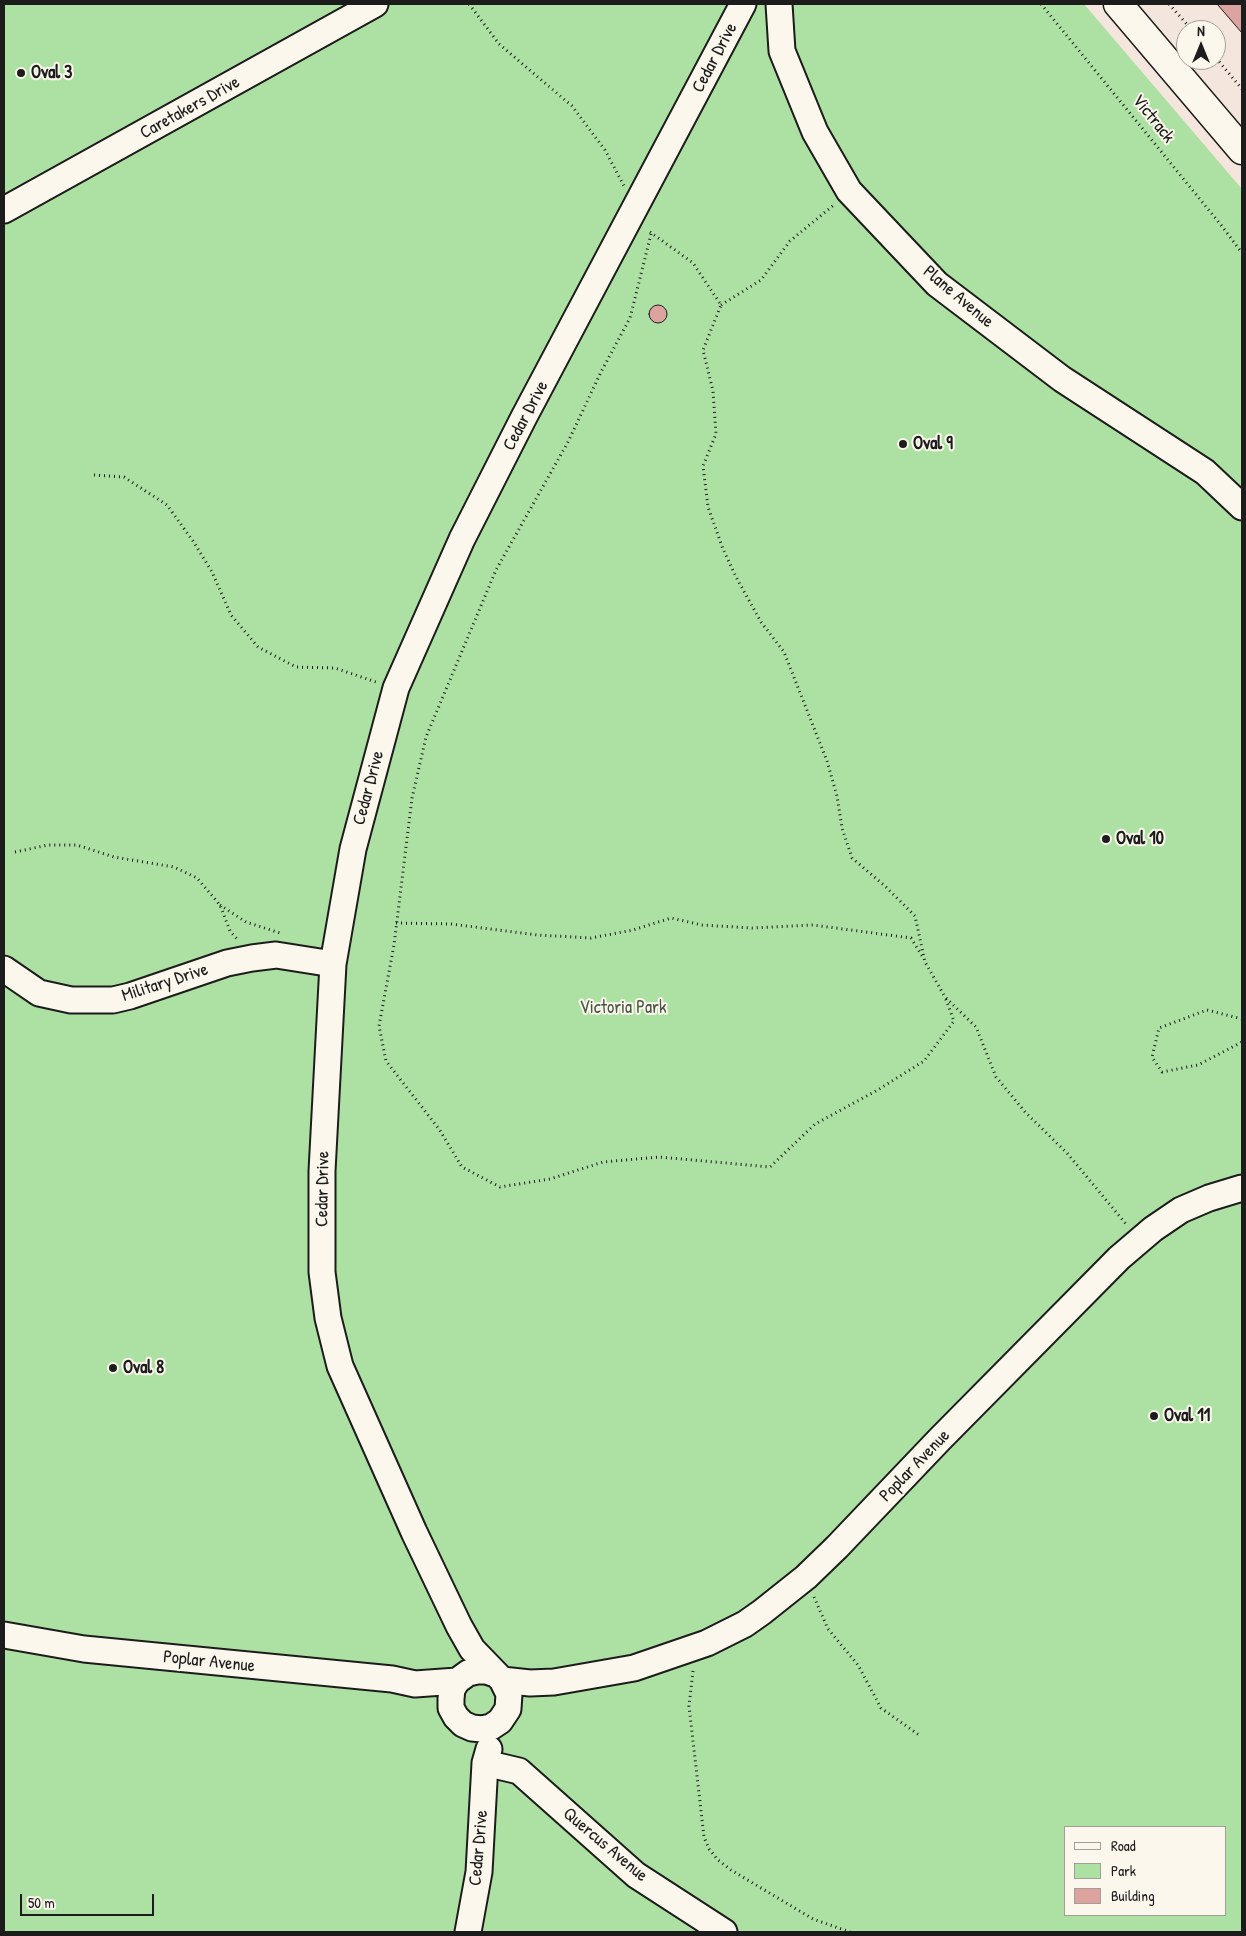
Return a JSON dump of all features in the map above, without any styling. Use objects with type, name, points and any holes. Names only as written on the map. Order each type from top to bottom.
[{"type":"main road","points":[[1118,4],[1242,150]]},
{"type":"street","name":"Caretakers Drive","points":[[4,210],[375,4]]},
{"type":"street","name":"Cedar Drive","points":[[498,1677],[472,1649],[414,1532],[340,1366],[328,1318],[322,1272],[322,1171],[333,964],[353,849],[396,688],[462,539],[524,417],[743,4]]},
{"type":"street","name":"Plane Avenue","points":[[779,4],[782,51],[815,132],[849,191],[937,284],[1062,379],[1205,472],[1242,507]]},
{"type":"street","name":"Military Drive","points":[[4,969],[39,993],[71,1000],[113,1000],[227,963],[252,958],[276,955],[333,964]]},
{"type":"street","name":"Poplar Avenue","points":[[498,1677],[530,1683],[554,1682],[634,1668],[707,1643],[745,1624],[806,1577],[837,1547],[1084,1293],[1139,1240],[1168,1218],[1189,1206],[1242,1188]]},
{"type":"street","name":"Cedar Drive","points":[[459,1626],[459,1680]]},
{"type":"street","name":"Poplar Avenue","points":[[4,1635],[84,1649],[392,1679],[415,1684],[459,1680]]},
{"type":"street","points":[[477,1670],[498,1677],[506,1686],[509,1701],[502,1719],[492,1727],[482,1729],[472,1728],[463,1724],[456,1717],[450,1699],[452,1690],[459,1680],[468,1673],[477,1670]]},
{"type":"street","name":"Poplar Avenue","points":[[502,1719],[528,1694],[554,1682]]},
{"type":"street","name":"Poplar Avenue","points":[[415,1684],[452,1708]]},
{"type":"street","name":"Cedar Drive","points":[[468,1932],[479,1872],[485,1763],[490,1744],[502,1719]]},
{"type":"street","name":"Cedar Drive","points":[[472,1728],[485,1763]]},
{"type":"street","name":"Quercus Avenue","points":[[485,1763],[519,1771],[636,1875],[724,1932]]},
{"type":"path","points":[[470,4],[499,44],[572,106],[605,150],[635,208],[651,234],[693,263],[720,305]]},
{"type":"path","name":"Victrack","points":[[1040,4],[1242,253]]},
{"type":"path","points":[[1169,4],[1183,20]]},
{"type":"path","points":[[1226,70],[1242,89]]},
{"type":"path","points":[[849,191],[790,241],[760,280],[720,305],[703,350],[713,391],[716,434],[703,466],[708,506],[723,549],[761,622],[784,652],[827,761],[837,796],[842,828],[852,858],[885,886],[915,916],[925,962]]},
{"type":"path","points":[[396,923],[451,924],[538,935],[591,938],[633,930],[671,918],[710,926],[752,928],[813,925],[911,938],[945,997],[954,1021],[924,1061],[876,1091],[815,1124],[770,1167],[659,1157],[603,1162],[550,1179],[500,1187],[462,1167],[439,1129],[386,1061],[379,1026],[396,923],[412,798],[426,737],[496,570],[568,442],[601,372],[630,318],[651,234]]},
{"type":"path","points":[[94,475],[124,477],[167,505],[193,541],[212,572],[231,615],[258,647],[296,667],[335,668],[396,688]]},
{"type":"path","points":[[15,852],[48,846],[77,846],[114,857],[174,867],[197,878],[220,905],[246,922],[288,935]]},
{"type":"path","points":[[220,905],[230,931],[252,958]]},
{"type":"path","points":[[945,997],[976,1027],[996,1077],[1026,1112],[1067,1153],[1139,1240]]},
{"type":"path","points":[[1242,1019],[1207,1010],[1159,1028],[1152,1057],[1162,1072],[1198,1066],[1242,1042]]},
{"type":"path","points":[[806,1577],[828,1630],[858,1665],[881,1708],[919,1735]]},
{"type":"path","points":[[707,1643],[692,1673],[689,1706],[704,1837],[708,1849],[731,1870],[813,1919],[850,1932]]},
{"type":"green space","name":"Victoria Park","points":[[4,4],[1084,4],[1242,189],[1242,1932],[4,1932]]},
{"type":"building","points":[[1217,4],[1242,4],[1242,33]]},
{"type":"building","points":[[658,305],[664,308],[667,314],[664,320],[658,323],[652,320],[649,314],[652,308]]},
{"type":"place","name":"Oval 3","points":[[21,73]]},
{"type":"place","name":"Oval 9","points":[[903,444]]},
{"type":"place","name":"Oval 10","points":[[1106,839]]},
{"type":"place","name":"Oval 8","points":[[113,1368]]},
{"type":"place","name":"Oval 11","points":[[1154,1416]]}]
